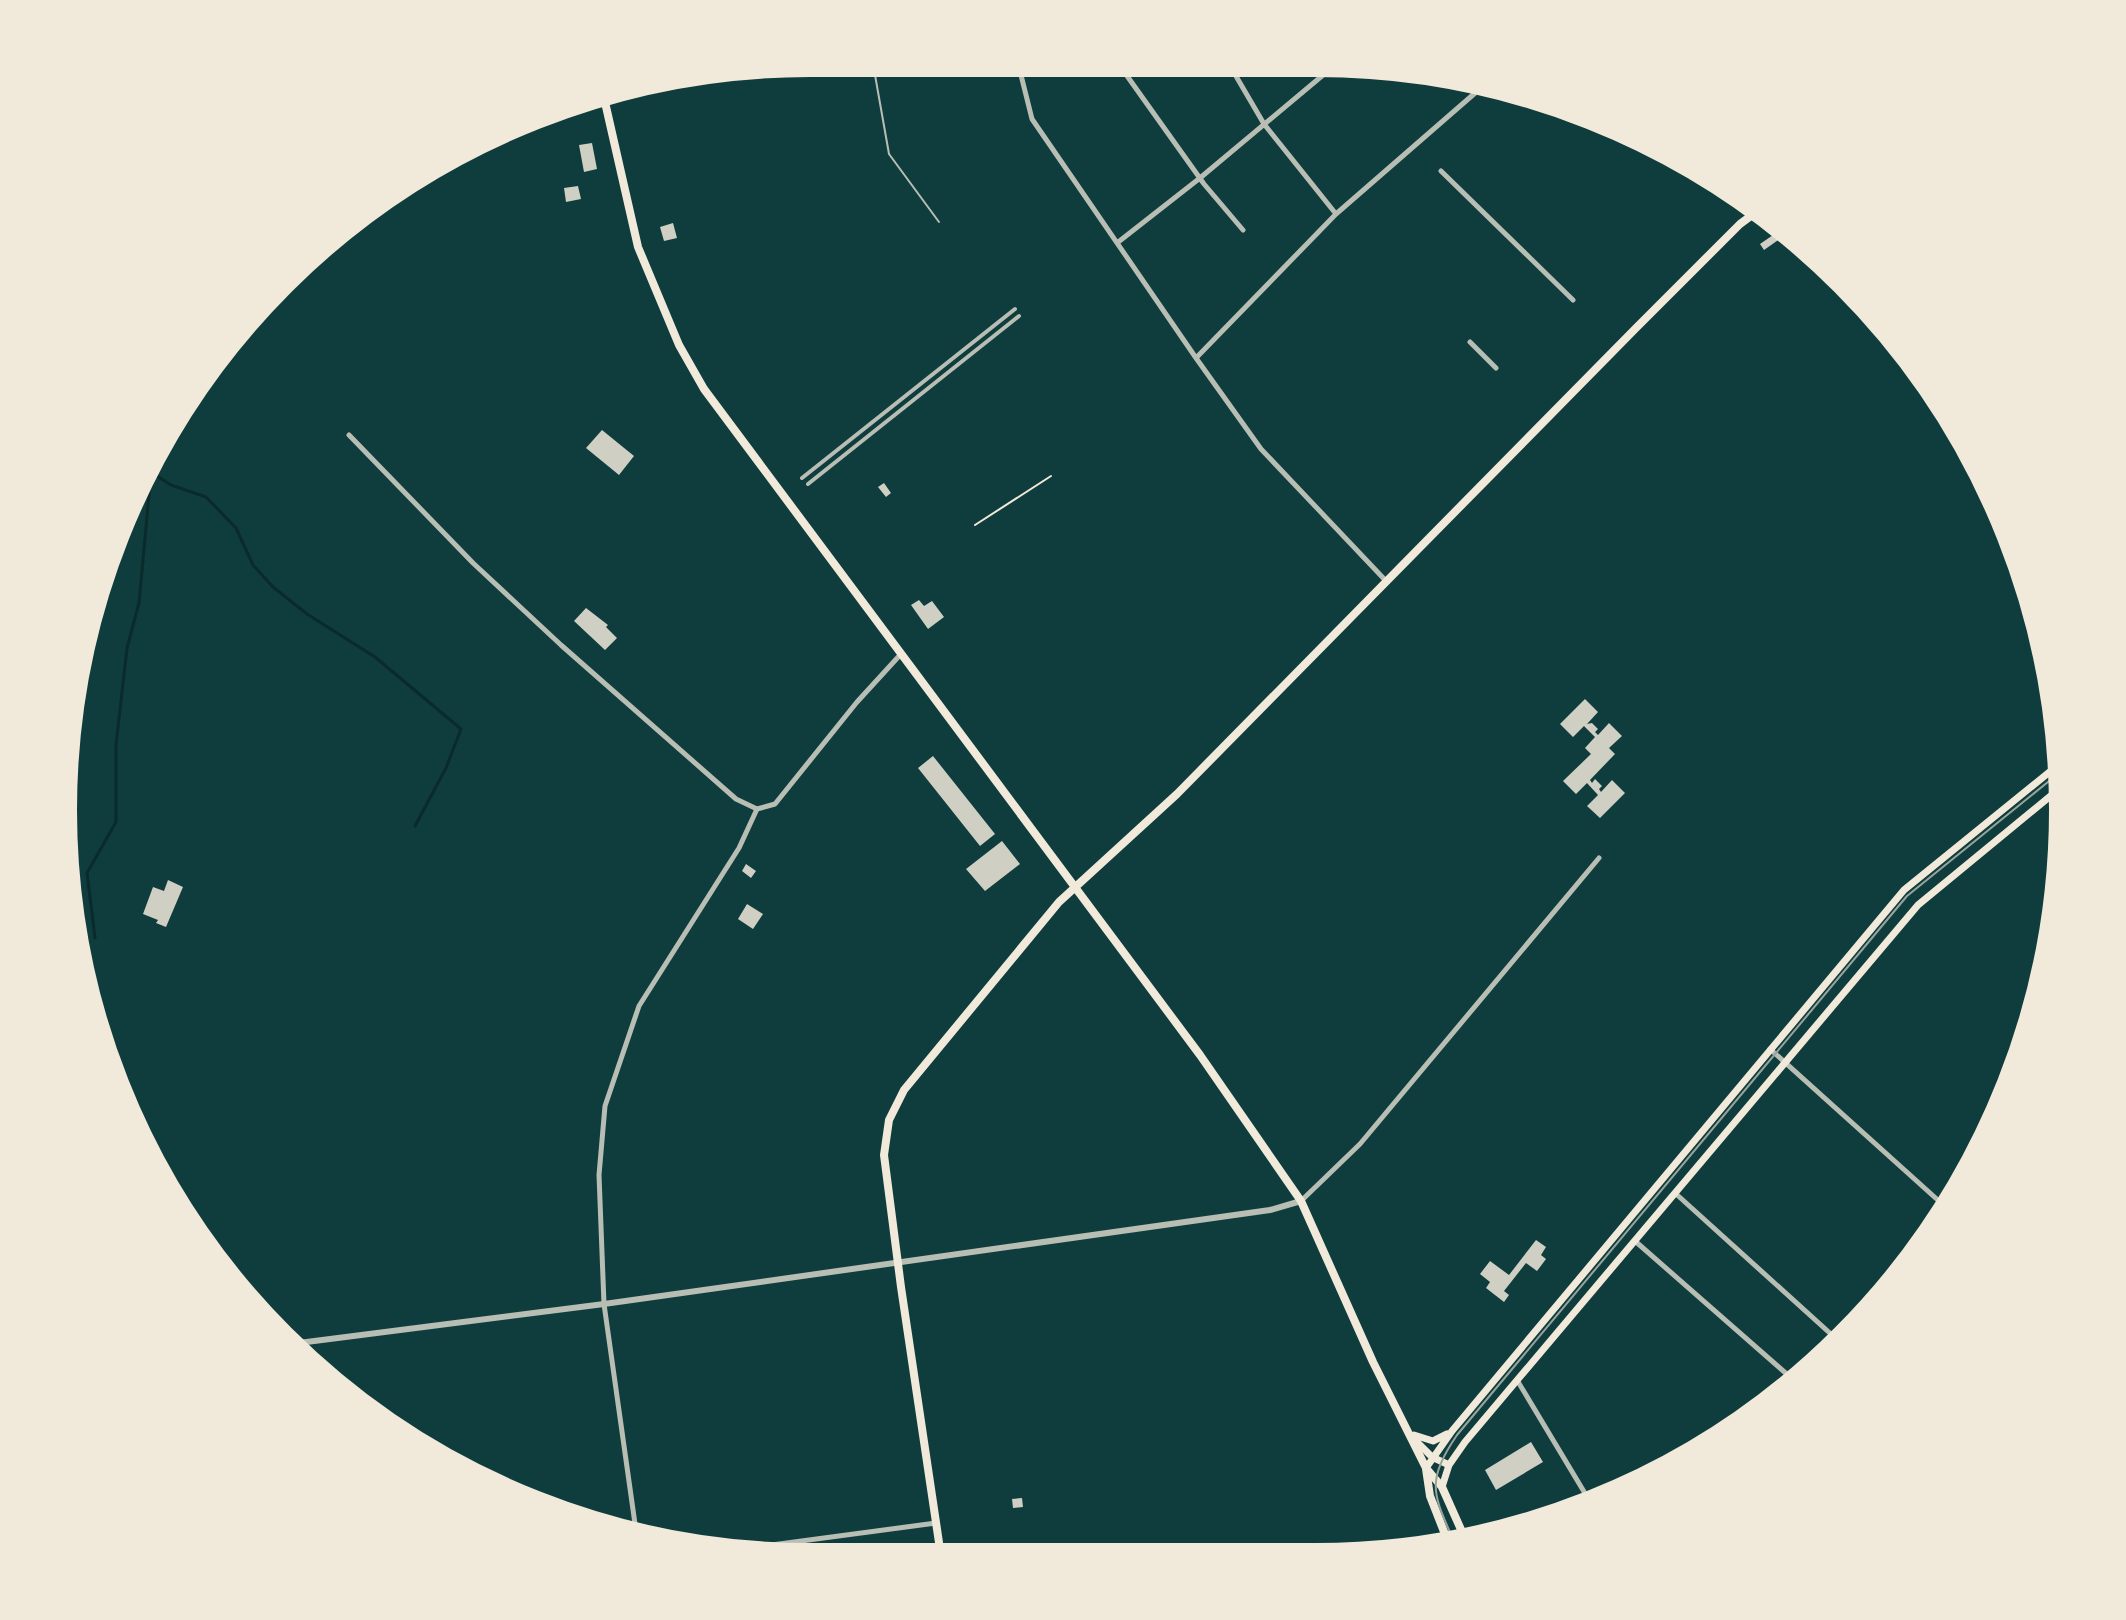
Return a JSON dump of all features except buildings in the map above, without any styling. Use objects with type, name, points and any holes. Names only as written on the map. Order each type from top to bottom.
[{"type":"main road","points":[[605,101],[638,247],[679,345],[714,403],[1200,1055],[1301,1201],[1373,1362],[1426,1468],[1442,1487],[1463,1533]]},
{"type":"main road","points":[[940,1548],[884,1155],[889,1120],[904,1090],[1075,887],[1177,794],[1752,215]]},
{"type":"main road","points":[[1446,1536],[1430,1496],[1426,1468],[1452,1431],[1904,890],[2052,770]]},
{"type":"main road","points":[[1442,1487],[1449,1465],[1517,1380],[1918,905],[2053,794]]},
{"type":"main road","points":[[1407,1431],[1433,1441],[1452,1431]]},
{"type":"main road","points":[[1407,1431],[1432,1457],[1449,1465]]},
{"type":"street","points":[[1020,72],[1032,119],[1261,449],[1388,582]]},
{"type":"street","points":[[1124,72],[1200,178],[1243,230]]},
{"type":"street","points":[[1234,72],[1264,124],[1336,214]]},
{"type":"street","points":[[1117,243],[1326,72]]},
{"type":"street","points":[[1196,358],[1336,214],[1478,90]]},
{"type":"street","points":[[1441,171],[1573,300]]},
{"type":"street","points":[[802,478],[1015,309]]},
{"type":"street","points":[[808,484],[1019,316]]},
{"type":"street","points":[[1470,342],[1496,368]]},
{"type":"street","points":[[349,435],[473,563],[561,645],[736,799],[757,809],[775,804],[857,702],[900,655]]},
{"type":"street","points":[[635,1527],[604,1304],[599,1175],[605,1106],[639,1006],[739,848],[757,809]]},
{"type":"street","points":[[300,1343],[604,1304],[1270,1210],[1301,1201],[1360,1144],[1599,858]]},
{"type":"street","points":[[1770,1049],[1941,1203]]},
{"type":"street","points":[[1674,1192],[1833,1336]]},
{"type":"street","points":[[1634,1240],[1789,1376]]},
{"type":"street","points":[[1517,1380],[1587,1496]]},
{"type":"street","points":[[763,1546],[936,1523]]},
{"type":"lane","points":[[874,72],[889,154],[939,222]]},
{"type":"path","points":[[975,525],[1051,476]]},
{"type":"waterway","points":[[153,474],[171,485],[206,497],[236,528],[253,565],[273,587],[307,614],[375,657],[461,729],[446,768],[415,826]]},
{"type":"waterway","points":[[95,938],[87,873],[116,822],[116,745],[127,648],[139,603],[150,480]]},
{"type":"tram line","points":[[1451,1535],[1438,1501],[1436,1478],[1457,1435],[1907,896],[2053,778]]}]
